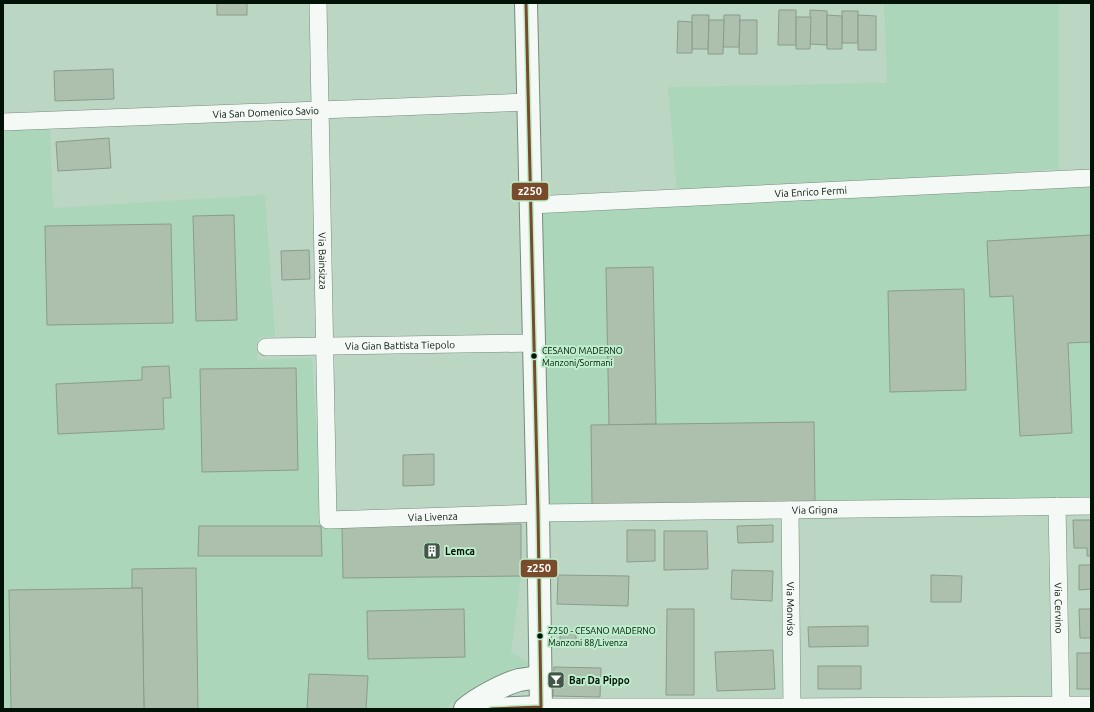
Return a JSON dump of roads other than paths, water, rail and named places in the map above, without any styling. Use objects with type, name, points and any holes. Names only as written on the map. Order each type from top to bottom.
[{"type":"street","name":"Via Bainsizza","points":[[318,3],[319,110],[326,347],[328,520]]},
{"type":"street","points":[[526,3],[541,708]]},
{"type":"street","name":"Via San Domenico Savio","points":[[3,122],[528,102]]},
{"type":"street","name":"Via Enrico Fermi","points":[[531,205],[1091,178]]},
{"type":"street","name":"Via Gian Battista Tiepolo","points":[[266,347],[534,343]]},
{"type":"street","name":"Via Cervino","points":[[1057,506],[1061,707]]},
{"type":"street","name":"Via Grigna","points":[[538,513],[1091,506]]},
{"type":"street","name":"Via Monviso","points":[[790,510],[792,708]]},
{"type":"street","name":"Via Livenza","points":[[328,520],[538,513]]},
{"type":"street","points":[[465,709],[470,704],[489,693],[517,681],[541,676]]},
{"type":"street","points":[[491,709],[1061,707],[1091,704]]},
{"type":"place","name":"CESANO MADERNO Manzoni/Sormani","points":[[534,356]]},
{"type":"place","name":"Lemca","points":[[432,551]]},
{"type":"place","name":"Z250 - CESANO MADERNO Manzoni 88/Livenza","points":[[540,636]]},
{"type":"place","name":"Bar Da Pippo","points":[[556,680]]}]
